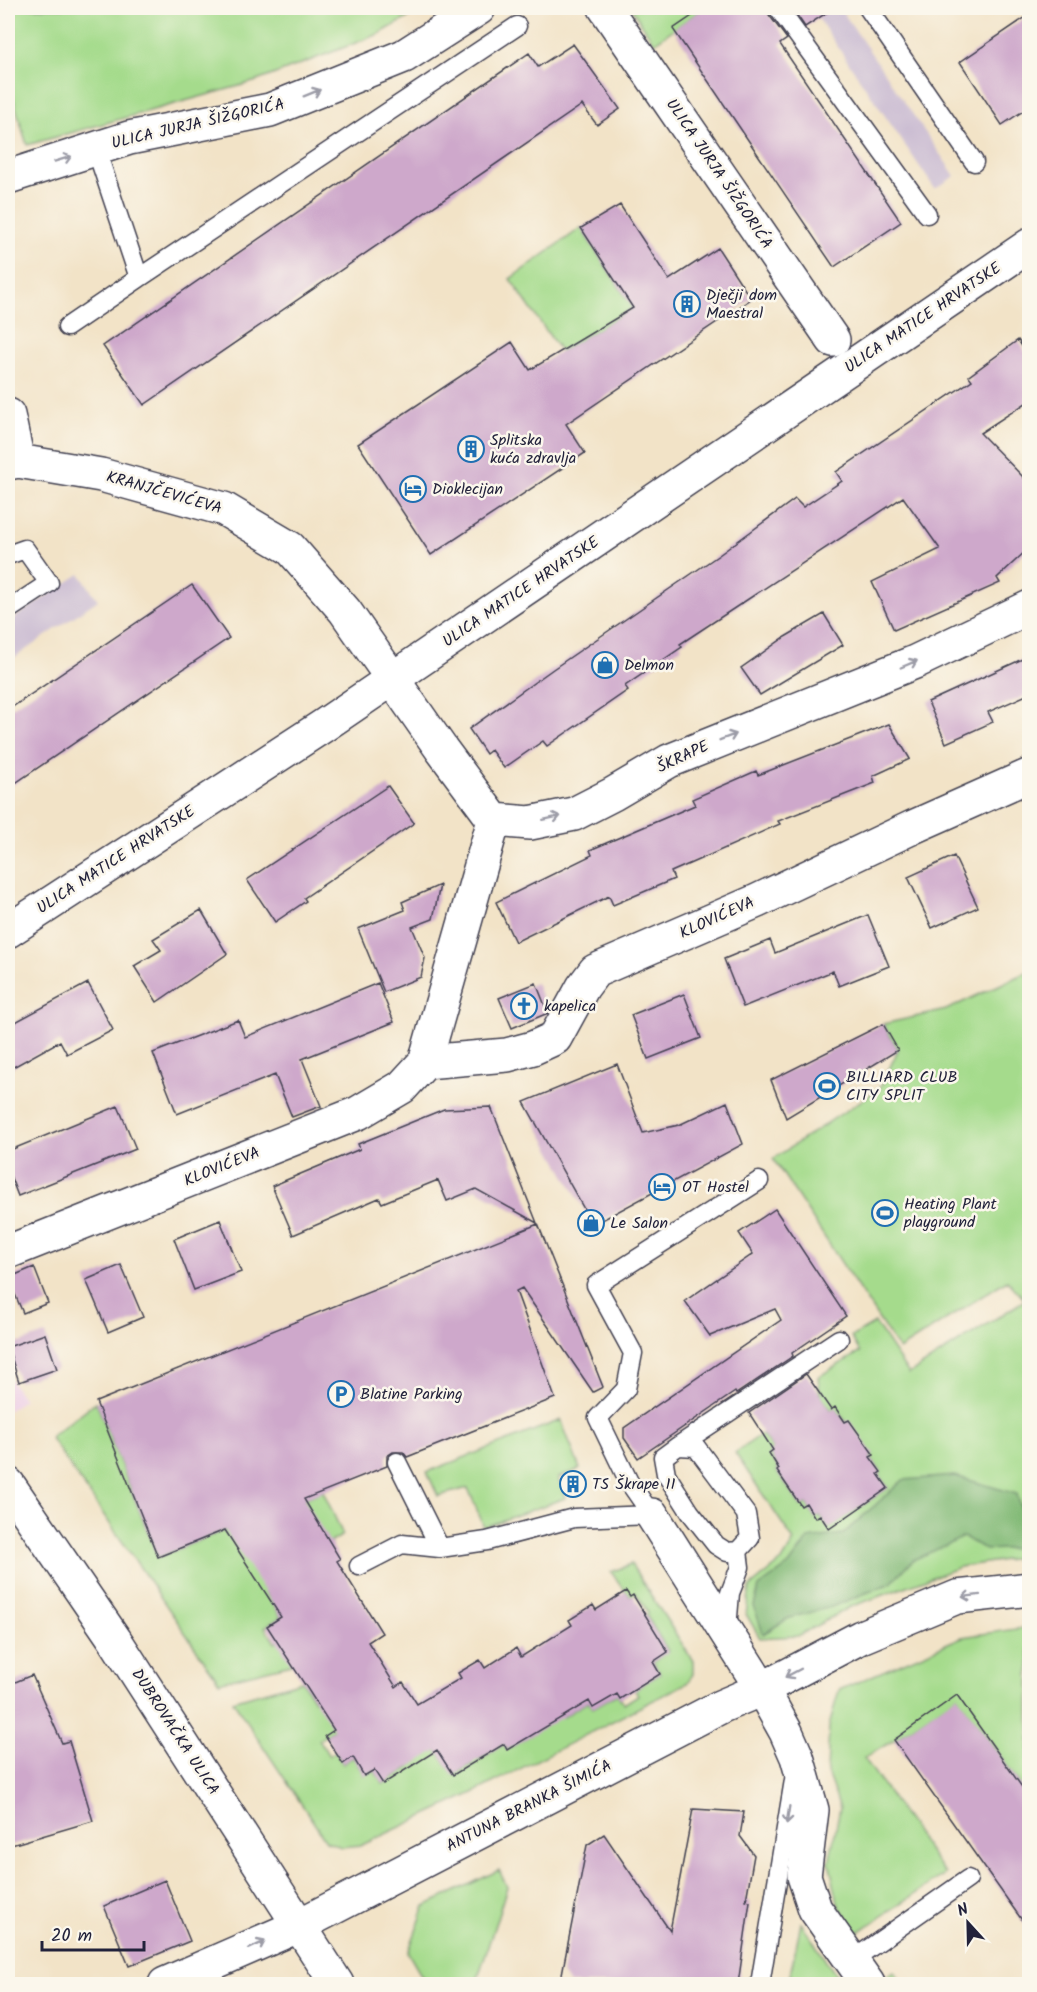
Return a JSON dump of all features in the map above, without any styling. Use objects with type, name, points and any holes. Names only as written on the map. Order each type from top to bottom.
[{"type":"street","name":"ULICA JURJA ŠIŽGORIĆA","points":[[8,177],[129,138],[270,110],[404,56],[479,8]]},
{"type":"street","name":"ULICA JURJA ŠIŽGORIĆA","points":[[605,8],[833,340]]},
{"type":"street","name":"ULICA MATICE HRVATSKE","points":[[8,931],[393,678],[1029,245]]},
{"type":"street","points":[[8,415],[13,462]]},
{"type":"street","name":"KRANJČEVIĆEVA","points":[[13,462],[101,475],[224,509],[290,548],[345,611],[393,678]]},
{"type":"street","name":"ŠKRAPE","points":[[494,820],[530,823],[574,814],[669,761],[915,662],[1029,607]]},
{"type":"street","points":[[393,678],[442,750],[494,820]]},
{"type":"street","name":"KLOVIĆEVA","points":[[425,1062],[507,1055],[533,1048],[555,1038],[583,987],[595,971],[757,900],[1029,775]]},
{"type":"street","name":"KLOVIĆEVA","points":[[8,1252],[358,1113],[402,1087],[425,1062],[494,820]]},
{"type":"street","name":"DUBROVAČKA ULICA","points":[[8,1484],[115,1640],[337,1984]]},
{"type":"street","points":[[652,1515],[762,1689],[786,1732],[797,1757],[812,1810],[804,1876],[815,1909],[860,1973]]},
{"type":"street","name":"ANTUNA BRANKA ŠIMIĆA","points":[[165,1984],[298,1926],[722,1706],[762,1689],[861,1637],[957,1597],[1029,1589]]},
{"type":"lane","points":[[778,8],[927,214]]},
{"type":"lane","points":[[868,8],[974,162]]},
{"type":"lane","points":[[67,327],[517,26]]},
{"type":"lane","points":[[96,149],[139,278]]},
{"type":"lane","points":[[8,555],[25,549],[49,583],[8,610]]},
{"type":"lane","points":[[652,1515],[629,1482],[598,1418],[626,1389],[633,1353],[596,1285],[759,1181]]},
{"type":"lane","points":[[678,1446],[696,1447],[746,1514],[750,1538],[738,1551],[727,1552],[716,1545],[690,1512],[666,1474],[663,1457],[678,1446],[839,1339]]},
{"type":"lane","points":[[397,1462],[440,1548]]},
{"type":"lane","points":[[359,1566],[402,1544],[440,1548],[487,1541],[574,1518],[652,1515]]},
{"type":"lane","points":[[726,1634],[730,1593],[740,1567],[738,1551]]},
{"type":"lane","points":[[760,1984],[797,1757]]},
{"type":"lane","points":[[860,1973],[968,1879]]},
{"type":"shaded area","points":[[834,8],[840,8],[955,176],[935,189],[818,18]]},
{"type":"shaded area","points":[[80,574],[98,600],[8,662],[8,622]]},
{"type":"shaded area","points":[[8,1376],[24,1400],[8,1411]]},
{"type":"green space","points":[[8,8],[418,8],[420,11],[379,34],[257,81],[27,145],[8,81]]},
{"type":"green space","points":[[631,8],[704,8],[654,43]]},
{"type":"green space","points":[[581,228],[633,308],[561,352],[510,279]]},
{"type":"green space","points":[[1029,971],[1029,1556],[960,1567],[850,1607],[798,1636],[760,1638],[746,1614],[750,1587],[782,1561],[794,1541],[735,1453],[762,1434],[773,1450],[769,1453],[779,1469],[777,1471],[801,1506],[806,1503],[815,1518],[820,1515],[829,1528],[888,1488],[878,1474],[881,1472],[870,1457],[873,1455],[835,1408],[831,1410],[820,1395],[818,1377],[860,1352],[851,1337],[875,1323],[909,1374],[1025,1300],[1007,1280],[899,1350],[773,1159],[880,1088],[898,1050],[883,1024],[946,1010]]},
{"type":"green space","points":[[96,1402],[158,1557],[323,1491],[343,1535],[316,1551],[266,1593],[281,1617],[265,1627],[275,1643],[284,1638],[299,1662],[219,1682],[50,1437]]},
{"type":"green space","points":[[561,1420],[580,1469],[558,1478],[565,1498],[484,1527],[468,1488],[438,1496],[427,1472]]},
{"type":"green space","points":[[955,1476],[1017,1494],[1026,1526],[1019,1548],[986,1550],[964,1537],[913,1560],[891,1583],[831,1607],[789,1618],[763,1634],[754,1606],[759,1587],[789,1565],[808,1539],[843,1534],[903,1480]]},
{"type":"green space","points":[[631,1564],[693,1661],[693,1674],[687,1683],[473,1793],[362,1845],[341,1847],[326,1841],[233,1701],[302,1681],[314,1700],[323,1695],[335,1729],[319,1740],[329,1756],[335,1752],[343,1764],[353,1757],[364,1775],[374,1770],[383,1784],[408,1769],[433,1744],[454,1775],[472,1764],[473,1752],[479,1760],[504,1744],[507,1750],[546,1725],[555,1706],[563,1717],[589,1701],[593,1708],[617,1694],[624,1704],[638,1695],[635,1689],[660,1674],[653,1662],[668,1651],[646,1615],[648,1613],[636,1593],[630,1597],[611,1572]]},
{"type":"green space","points":[[1029,1627],[1029,1797],[957,1696],[864,1758],[945,1874],[858,1932],[839,1907],[829,1862],[840,1808],[827,1773],[829,1726],[839,1690],[962,1637]]},
{"type":"green space","points":[[499,1870],[507,1887],[476,1984],[426,1984],[408,1953],[425,1906]]},
{"type":"green space","points":[[801,1923],[842,1984],[788,1984]]},
{"type":"green space","points":[[894,1971],[903,1984],[880,1984],[878,1982]]},
{"type":"building","points":[[704,8],[767,8],[769,15],[787,39],[780,44],[901,222],[834,267],[673,29]]},
{"type":"building","points":[[792,8],[834,8],[805,27]]},
{"type":"building","points":[[1029,15],[1029,107],[1002,125],[960,62]]},
{"type":"building","points":[[573,44],[620,109],[597,125],[582,105],[144,405],[103,346],[529,53],[538,67]]},
{"type":"building","points":[[620,205],[669,280],[718,248],[751,299],[566,424],[585,453],[431,555],[358,444],[512,342],[530,370],[633,308],[581,228]]},
{"type":"building","points":[[1018,340],[1029,357],[1029,401],[980,433],[1029,483],[1029,548],[997,578],[1000,583],[894,630],[872,582],[940,549],[903,497],[680,644],[682,647],[625,686],[628,690],[547,746],[543,741],[504,768],[491,750],[486,754],[469,729],[719,555],[795,499],[803,507],[842,481],[836,472],[972,380],[969,376]]},
{"type":"building","points":[[192,585],[229,638],[8,788],[8,710]]},
{"type":"building","points":[[824,614],[843,645],[760,695],[741,668],[785,637]]},
{"type":"building","points":[[1029,656],[1029,694],[988,712],[993,722],[946,743],[928,702]]},
{"type":"building","points":[[889,724],[910,759],[873,776],[875,783],[778,821],[780,824],[671,872],[674,879],[613,905],[609,896],[515,942],[496,902],[592,855],[590,850],[695,805],[692,799],[756,771],[758,775]]},
{"type":"building","points":[[388,786],[414,823],[304,898],[306,901],[275,922],[247,880]]},
{"type":"building","points":[[954,856],[978,907],[932,928],[908,877]]},
{"type":"building","points":[[440,885],[433,919],[412,927],[425,958],[421,977],[384,992],[358,929],[405,910],[402,902]]},
{"type":"building","points":[[201,910],[227,954],[157,1002],[134,966],[161,950],[153,939]]},
{"type":"building","points":[[868,915],[889,966],[839,986],[833,971],[743,1007],[724,959],[770,940],[775,953]]},
{"type":"building","points":[[88,983],[113,1030],[67,1054],[60,1041],[8,1070],[8,1026]]},
{"type":"building","points":[[378,983],[394,1022],[302,1059],[321,1106],[292,1117],[275,1075],[177,1114],[153,1053],[238,1020],[245,1037]]},
{"type":"building","name":"kapelica","points":[[536,983],[548,1013],[512,1028],[499,998]]},
{"type":"building","points":[[684,994],[701,1038],[648,1059],[631,1015]]},
{"type":"building","points":[[883,1024],[898,1050],[786,1118],[771,1080]]},
{"type":"building","points":[[617,1064],[643,1133],[679,1125],[727,1102],[743,1144],[593,1225],[524,1102]]},
{"type":"building","points":[[118,1106],[136,1149],[18,1196],[8,1170],[8,1151]]},
{"type":"building","points":[[491,1107],[537,1223],[476,1189],[447,1201],[438,1180],[382,1203],[379,1198],[293,1235],[272,1186],[360,1149],[358,1144],[444,1109]]},
{"type":"building","points":[[775,1209],[846,1316],[792,1353],[793,1356],[736,1394],[735,1392],[638,1458],[624,1438],[624,1428],[781,1320],[775,1309],[710,1336],[685,1301],[753,1254],[739,1233]]},
{"type":"building","points":[[220,1220],[241,1272],[194,1290],[174,1239]]},
{"type":"building","name":"Blatine Parking","points":[[538,1224],[603,1387],[593,1392],[522,1288],[516,1291],[555,1398],[407,1457],[403,1452],[393,1452],[387,1456],[387,1466],[304,1499],[340,1559],[337,1561],[382,1633],[368,1642],[396,1687],[403,1682],[417,1704],[461,1678],[458,1673],[480,1660],[485,1668],[516,1648],[521,1657],[572,1625],[569,1620],[593,1605],[596,1610],[626,1591],[630,1597],[633,1595],[668,1652],[653,1662],[660,1674],[620,1699],[617,1694],[593,1708],[589,1701],[507,1750],[504,1744],[453,1775],[437,1750],[383,1784],[374,1770],[364,1776],[353,1757],[343,1764],[325,1736],[334,1730],[267,1626],[281,1617],[225,1530],[158,1557],[96,1402]]},
{"type":"building","points":[[121,1265],[143,1317],[108,1332],[86,1280]]},
{"type":"building","points":[[34,1267],[48,1303],[23,1313],[8,1278]]},
{"type":"building","points":[[45,1334],[57,1369],[19,1382],[8,1347]]},
{"type":"building","points":[[806,1374],[831,1410],[835,1407],[845,1422],[849,1420],[874,1455],[870,1457],[881,1472],[878,1474],[888,1488],[829,1529],[820,1515],[815,1518],[806,1503],[801,1506],[777,1471],[779,1469],[769,1453],[773,1450],[749,1413]]},
{"type":"building","points":[[32,1675],[62,1743],[69,1741],[93,1821],[8,1846],[8,1685]]},
{"type":"building","points":[[957,1695],[1029,1797],[1029,1930],[894,1740]]},
{"type":"building","points":[[693,1809],[744,1812],[740,1836],[754,1855],[746,1900],[750,1901],[738,1984],[569,1984],[562,1974],[587,1845],[604,1834],[670,1931]]},
{"type":"building","points":[[165,1880],[190,1941],[129,1966],[104,1906]]},
{"type":"place","name":"Dječji dom Maestral","points":[[687,304]]},
{"type":"place","name":"Splitska kuća zdravlja","points":[[471,449]]},
{"type":"place","name":"Dioklecijan","points":[[413,489]]},
{"type":"place","name":"Delmon","points":[[605,665]]},
{"type":"place","name":"kapelica","points":[[524,1006]]},
{"type":"place","name":"BILLIARD CLUB CITY SPLIT","points":[[827,1086]]},
{"type":"place","name":"OT Hostel","points":[[662,1187]]},
{"type":"place","name":"Heating Plant playground","points":[[885,1213]]},
{"type":"place","name":"Le Salon","points":[[591,1223]]},
{"type":"place","name":"Blatine Parking","points":[[341,1394]]},
{"type":"place","name":"TS Škrape 11","points":[[573,1484]]}]
